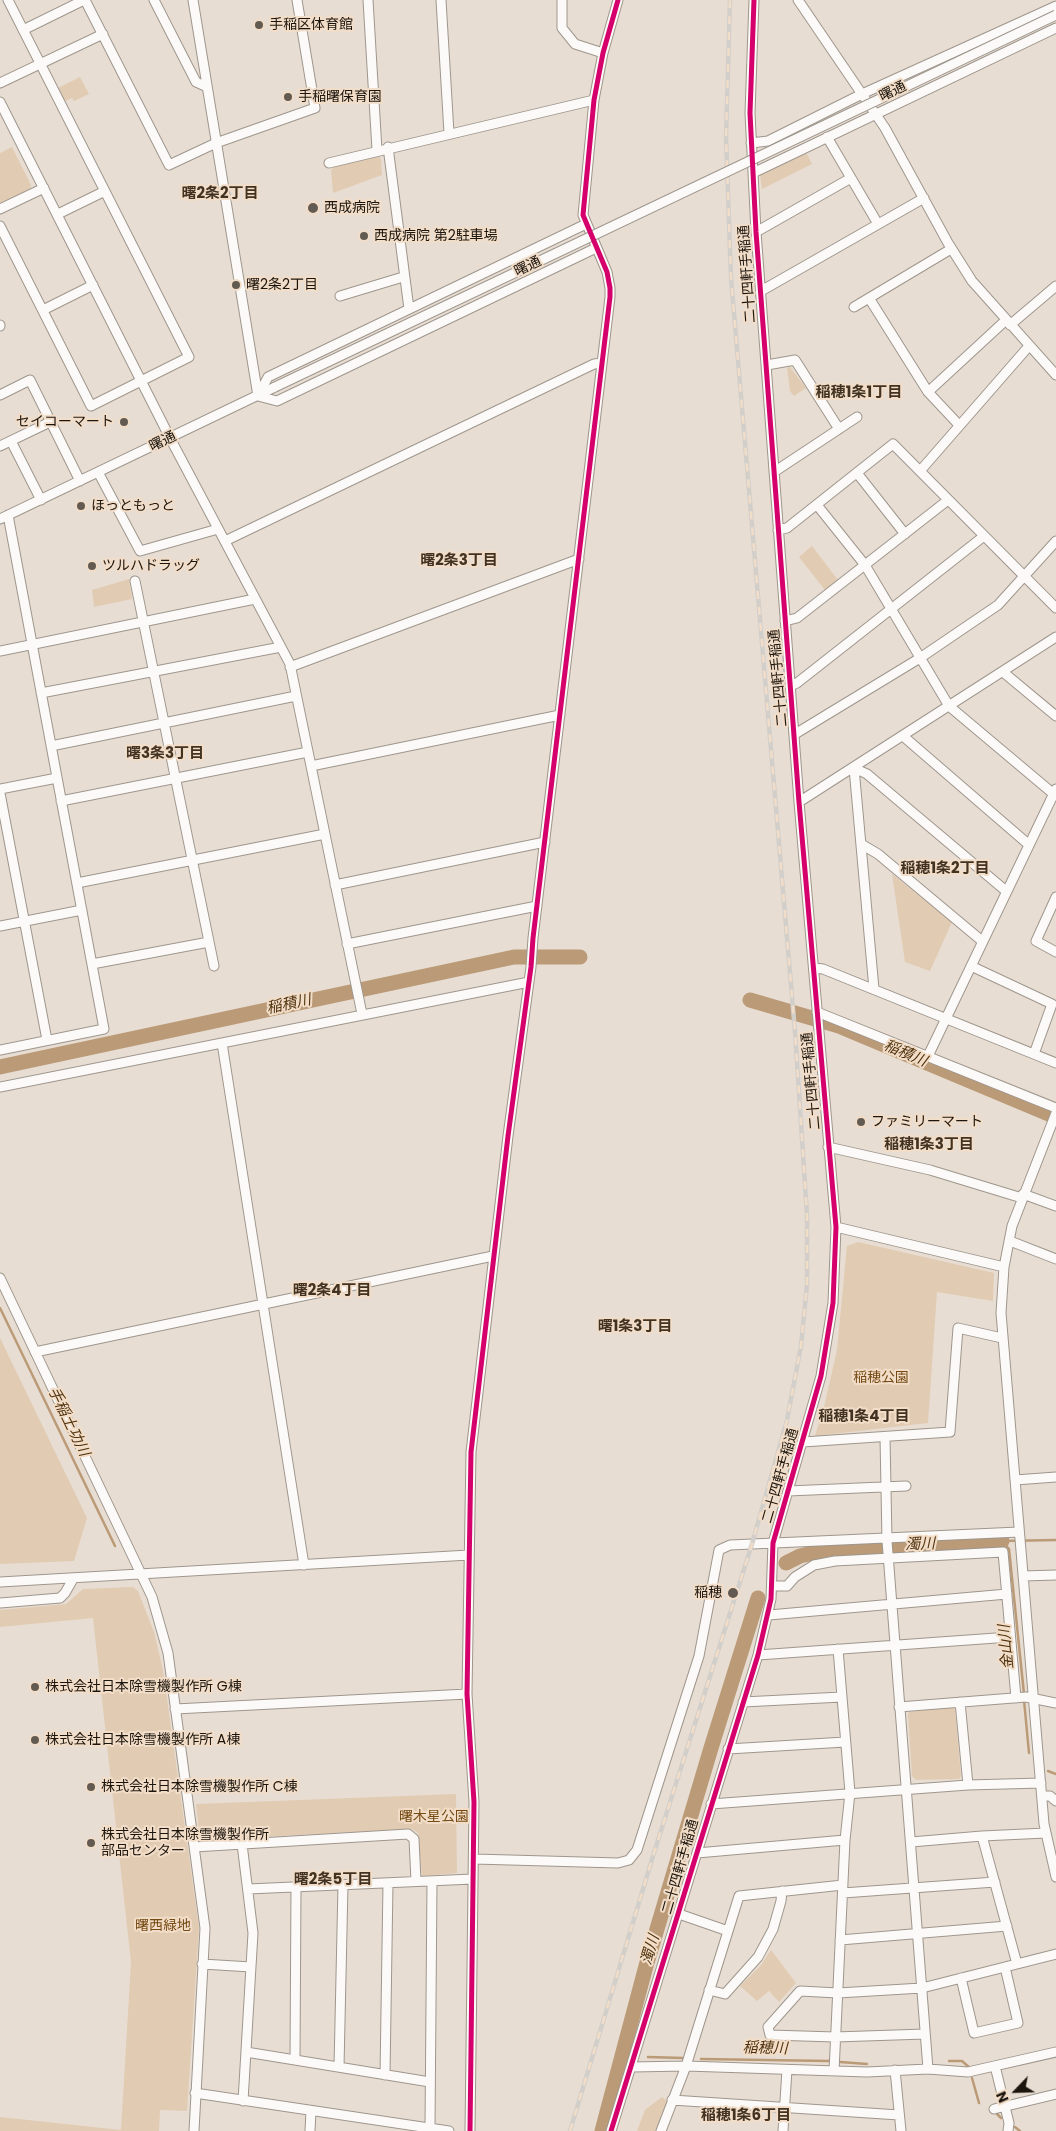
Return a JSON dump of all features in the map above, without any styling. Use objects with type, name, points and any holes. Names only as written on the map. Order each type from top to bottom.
[{"type":"street","points":[[0,226],[91,406],[189,357],[8,0]]},
{"type":"street","points":[[23,30],[85,0],[170,165],[216,142],[314,108],[298,0]]},
{"type":"street","points":[[154,0],[196,82],[207,88]]},
{"type":"street","points":[[193,0],[258,396]]},
{"type":"street","points":[[368,0],[377,150]]},
{"type":"street","points":[[441,0],[449,133]]},
{"type":"street","points":[[562,0],[562,28],[575,44],[603,53]]},
{"type":"street","points":[[470,2131],[474,1802],[467,1694],[471,1452],[493,1256],[531,967],[610,288],[607,272],[582,214],[594,100],[603,53],[618,0]]},
{"type":"street","name":"二十四軒手稲通","points":[[611,2131],[758,1655],[769,1614],[773,1543],[821,1376],[832,1312],[836,1227],[790,686],[756,232],[750,112],[754,0]]},
{"type":"street","points":[[798,0],[885,128],[951,249],[972,281],[1056,375]]},
{"type":"street","points":[[751,143],[768,141],[862,94],[1056,6]]},
{"type":"street","name":"曙通","points":[[4,517],[1056,15]]},
{"type":"street","points":[[753,173],[1056,28]]},
{"type":"street","points":[[0,83],[103,34]]},
{"type":"street","points":[[329,163],[377,150],[594,100]]},
{"type":"street","points":[[0,102],[170,438],[290,667],[362,1014]]},
{"type":"street","points":[[827,137],[878,224]]},
{"type":"street","points":[[388,148],[403,277],[409,308]]},
{"type":"street","points":[[756,232],[851,178]]},
{"type":"street","points":[[0,209],[44,188]]},
{"type":"street","points":[[58,214],[105,191]]},
{"type":"street","points":[[760,291],[924,198]]},
{"type":"street","points":[[258,396],[268,377],[586,224]]},
{"type":"street","points":[[258,396],[277,401],[596,248]]},
{"type":"street","points":[[854,307],[951,249]]},
{"type":"street","points":[[340,296],[403,277]]},
{"type":"street","points":[[43,310],[93,285]]},
{"type":"street","points":[[928,392],[1008,322],[1056,286]]},
{"type":"street","points":[[869,298],[928,392],[959,425]]},
{"type":"street","points":[[920,471],[1029,346]]},
{"type":"street","points":[[767,366],[795,360],[839,429]]},
{"type":"street","points":[[225,541],[594,364],[602,363]]},
{"type":"street","points":[[0,395],[30,380],[80,481]]},
{"type":"street","points":[[774,472],[857,417]]},
{"type":"street","points":[[0,446],[50,422]]},
{"type":"street","points":[[11,441],[41,500]]},
{"type":"street","points":[[778,530],[787,528],[893,444],[1056,608]]},
{"type":"street","points":[[98,472],[140,552],[218,529]]},
{"type":"street","points":[[857,473],[905,534]]},
{"type":"street","points":[[786,621],[797,618],[948,500]]},
{"type":"street","points":[[816,505],[865,565],[950,706],[1055,793],[1028,844],[928,1056]]},
{"type":"street","points":[[0,1050],[104,1029],[32,645],[4,517]]},
{"type":"street","points":[[790,686],[797,683],[984,536]]},
{"type":"street","points":[[795,734],[920,658],[998,606],[1056,541]]},
{"type":"street","points":[[290,667],[579,559]]},
{"type":"street","points":[[135,581],[214,966]]},
{"type":"street","points":[[0,651],[256,599]]},
{"type":"street","points":[[800,802],[1003,672],[1054,642]]},
{"type":"street","points":[[41,692],[281,647]]},
{"type":"street","points":[[1003,672],[1056,716]]},
{"type":"street","points":[[51,746],[296,696]]},
{"type":"street","points":[[311,766],[560,715]]},
{"type":"street","points":[[904,736],[1028,844]]},
{"type":"street","points":[[61,801],[308,752]]},
{"type":"street","points":[[854,768],[874,989]]},
{"type":"street","points":[[854,768],[867,774],[1006,891]]},
{"type":"street","points":[[0,789],[57,778]]},
{"type":"street","points":[[0,793],[47,1040]]},
{"type":"street","points":[[77,883],[325,834]]},
{"type":"street","points":[[335,885],[545,842]]},
{"type":"street","points":[[861,844],[878,854],[982,941]]},
{"type":"street","points":[[1056,897],[1036,941],[1056,952]]},
{"type":"street","points":[[347,944],[537,906]]},
{"type":"street","points":[[0,926],[82,910]]},
{"type":"street","points":[[92,964],[209,942]]},
{"type":"street","points":[[971,966],[1052,1004],[1034,1054]]},
{"type":"street","points":[[815,968],[823,969],[874,989],[1056,1063]]},
{"type":"street","points":[[0,1088],[529,982]]},
{"type":"street","points":[[817,1014],[928,1056],[1056,1108]]},
{"type":"street","points":[[222,1043],[304,1565]]},
{"type":"street","points":[[1024,1698],[1023,1576],[1002,1338],[1004,1267],[1012,1226],[1056,1113]]},
{"type":"street","points":[[828,1147],[930,1170],[1056,1206]]},
{"type":"street","points":[[836,1227],[1004,1267]]},
{"type":"street","points":[[1010,1242],[1056,1258]]},
{"type":"street","points":[[35,1352],[263,1306],[493,1256]]},
{"type":"street","points":[[0,1278],[152,1597],[168,1653],[205,1928],[194,2131]]},
{"type":"street","points":[[803,1442],[950,1432],[958,1328],[1002,1338]]},
{"type":"street","points":[[885,1437],[887,1540],[891,1603],[928,2068]]},
{"type":"street","points":[[1014,1480],[1056,1477]]},
{"type":"street","points":[[788,1491],[906,1486]]},
{"type":"street","points":[[474,1859],[618,1862],[629,1860],[637,1850],[699,1656],[719,1550],[730,1544],[1019,1534]]},
{"type":"street","points":[[772,1586],[787,1586],[796,1577],[814,1565],[835,1561],[888,1555],[1003,1552],[1010,1637],[1041,1783],[1046,1833],[1056,1877]]},
{"type":"street","points":[[0,1582],[469,1556]]},
{"type":"street","points":[[1023,1576],[1056,1574]]},
{"type":"street","points":[[0,1604],[60,1598],[73,1579]]},
{"type":"street","points":[[769,1614],[1006,1594]]},
{"type":"street","points":[[758,1655],[1010,1637]]},
{"type":"street","points":[[834,2071],[840,1940],[850,1793],[844,1742],[838,1649]]},
{"type":"street","points":[[175,1709],[467,1694]]},
{"type":"street","points":[[743,1702],[842,1697]]},
{"type":"street","points":[[899,1707],[1024,1698],[1056,1703]]},
{"type":"street","points":[[960,1702],[968,1785]]},
{"type":"street","points":[[728,1749],[844,1742]]},
{"type":"street","points":[[711,1804],[968,1785],[1041,1783]]},
{"type":"street","points":[[1042,1796],[1050,1796],[1056,1801]]},
{"type":"street","points":[[911,1842],[1046,1833]]},
{"type":"street","points":[[194,1847],[408,1834],[414,1839],[416,1881]]},
{"type":"street","points":[[982,1836],[1017,1964]]},
{"type":"street","points":[[697,1853],[846,1840]]},
{"type":"street","points":[[242,1844],[253,1933],[243,2100]]},
{"type":"street","points":[[248,1889],[473,1879]]},
{"type":"street","points":[[430,2128],[432,1881]]},
{"type":"street","points":[[661,2131],[686,2066],[739,1896],[782,1891],[914,1888],[995,1882]]},
{"type":"street","points":[[385,2075],[388,1883]]},
{"type":"street","points":[[339,2067],[343,1884]]},
{"type":"street","points":[[295,2060],[296,1886]]},
{"type":"street","points":[[709,1990],[725,1994],[758,1957],[773,1929],[782,1891]]},
{"type":"street","points":[[679,1914],[728,1931]]},
{"type":"street","points":[[840,1940],[1007,1926]]},
{"type":"street","points":[[925,2034],[836,2037],[770,2035],[768,2027],[800,1991],[838,1993],[922,1988],[1056,1954]]},
{"type":"street","points":[[202,1964],[251,1967]]},
{"type":"street","points":[[961,1978],[974,2033],[1018,2023],[1006,1967]]},
{"type":"street","points":[[246,2052],[430,2082]]},
{"type":"street","points":[[632,2066],[866,2072],[928,2068],[968,2072],[1056,2052]]},
{"type":"street","points":[[995,2066],[1009,2123],[1008,2131]]},
{"type":"street","points":[[783,2131],[788,2070]]},
{"type":"street","points":[[895,2070],[901,2131]]},
{"type":"street","points":[[195,2093],[449,2131]]},
{"type":"street","points":[[994,2109],[1056,2094]]},
{"type":"street","points":[[672,2100],[899,2114]]},
{"type":"street","points":[[310,2131],[311,2110]]},
{"type":"green space","points":[[80,77],[89,94],[74,101],[72,98],[65,101],[58,88]]},
{"type":"green space","points":[[12,147],[31,185],[30,190],[0,204],[0,153]]},
{"type":"green space","points":[[806,152],[812,164],[762,189],[760,175]]},
{"type":"green space","points":[[378,155],[381,159],[382,175],[333,193],[331,170],[334,167]]},
{"type":"green space","points":[[790,367],[806,388],[794,396],[790,391],[787,368]]},
{"type":"green space","points":[[812,546],[838,580],[825,590],[799,557]]},
{"type":"green space","points":[[129,579],[132,599],[94,607],[92,590]]},
{"type":"green space","points":[[892,874],[952,922],[930,971],[905,962]]},
{"type":"green space","name":"稲穂公園","points":[[858,1242],[994,1273],[993,1301],[937,1292],[928,1423],[815,1436],[824,1407],[837,1350],[847,1246]]},
{"type":"green space","points":[[0,1338],[87,1518],[74,1561],[0,1564]]},
{"type":"green space","name":"曙西緑地","points":[[133,1587],[138,1591],[154,1632],[163,1670],[199,1928],[187,2111],[160,2110],[159,2131],[0,2131],[0,2117],[121,2130],[131,1962],[93,1618],[0,1627],[0,1610],[66,1604],[83,1589]]},
{"type":"green space","points":[[953,1707],[955,1710],[961,1776],[959,1779],[916,1780],[912,1776],[909,1712]]},
{"type":"green space","name":"曙木星公園","points":[[456,1794],[457,1873],[422,1876],[418,1833],[412,1829],[200,1840],[196,1804]]},
{"type":"green space","points":[[771,1950],[796,1983],[779,2002],[769,1991],[757,2001],[740,1986],[761,1965]]},
{"type":"green space","points":[[662,2097],[667,2101],[656,2131],[637,2131],[645,2110]]},
{"type":"waterway","name":"稲積川","points":[[0,1067],[514,957],[580,957]]},
{"type":"waterway","name":"稲積川","points":[[750,1000],[839,1026],[1056,1117]]},
{"type":"waterway","name":"手稲土功川","points":[[0,1308],[115,1546]]},
{"type":"waterway","name":"濁川","points":[[1002,1541],[1056,1540]]},
{"type":"waterway","name":"金山川","points":[[1002,1541],[1009,1549],[1024,1694]]},
{"type":"waterway","name":"濁川","points":[[786,1563],[800,1556],[829,1549],[1002,1541]]},
{"type":"waterway","name":"濁川","points":[[602,2131],[646,1966],[758,1598]]},
{"type":"waterway","name":"金山川","points":[[1024,1700],[1029,1753]]},
{"type":"waterway","name":"金山川","points":[[1048,1771],[1056,1774]]},
{"type":"waterway","name":"稲穂川","points":[[621,2054],[626,2055]]},
{"type":"waterway","name":"稲穂川","points":[[648,2057],[683,2058]]},
{"type":"waterway","name":"稲穂川","points":[[701,2059],[829,2061]]},
{"type":"waterway","name":"稲穂川","points":[[949,2061],[962,2061],[970,2068]]},
{"type":"waterway","name":"稲穂川","points":[[840,2062],[867,2064]]},
{"type":"waterway","name":"稲穂川","points":[[972,2078],[979,2103]]},
{"type":"waterway","name":"稲穂川","points":[[997,2114],[1001,2118]]},
{"type":"waterway","name":"稲穂川","points":[[1015,2127],[1020,2131]]},
{"type":"railway","points":[[570,2131],[653,1856],[752,1544],[787,1420],[801,1346],[807,1285],[807,1215],[795,1032],[731,278],[726,137],[730,0]]},
{"type":"cycle path","points":[[470,2131],[474,1802],[467,1694],[471,1452],[508,1136],[531,967],[610,297],[607,272],[583,215],[594,100],[603,53],[618,0]]},
{"type":"cycle path","points":[[611,2131],[758,1655],[771,1599],[773,1543],[821,1376],[833,1303],[836,1227],[799,802],[756,232],[750,113],[754,0]]},
{"type":"place","name":"手稲区体育館","points":[[259,25]]},
{"type":"place","name":"手稲曙保育園","points":[[288,97]]},
{"type":"place","name":"西成病院","points":[[313,208]]},
{"type":"place","name":"西成病院 第2駐車場","points":[[364,236]]},
{"type":"place","name":"曙2条2丁目","points":[[236,285]]},
{"type":"place","name":"セイコーマート","points":[[124,422]]},
{"type":"place","name":"ほっともっと","points":[[81,506]]},
{"type":"place","name":"ツルハドラッグ","points":[[92,566]]},
{"type":"place","name":"ファミリーマート","points":[[861,1122]]},
{"type":"place","name":"稲穂","points":[[733,1593]]},
{"type":"place","name":"株式会社日本除雪機製作所 G棟","points":[[35,1687]]},
{"type":"place","name":"株式会社日本除雪機製作所 A棟","points":[[35,1740]]},
{"type":"place","name":"株式会社日本除雪機製作所 C棟","points":[[91,1787]]},
{"type":"place","name":"株式会社日本除雪機製作所 部品センター","points":[[91,1843]]},
{"type":"district","name":"曙2条2丁目","points":[[220,194]]},
{"type":"district","name":"稲穂1条1丁目","points":[[859,393]]},
{"type":"district","name":"曙2条3丁目","points":[[459,561]]},
{"type":"district","name":"曙3条3丁目","points":[[165,754]]},
{"type":"district","name":"稲穂1条2丁目","points":[[945,869]]},
{"type":"district","name":"稲穂1条3丁目","points":[[929,1145]]},
{"type":"district","name":"曙2条4丁目","points":[[332,1291]]},
{"type":"district","name":"曙1条3丁目","points":[[635,1327]]},
{"type":"district","name":"稲穂1条4丁目","points":[[864,1417]]},
{"type":"district","name":"曙2条5丁目","points":[[333,1880]]},
{"type":"district","name":"稲穂1条6丁目","points":[[746,2116]]}]
